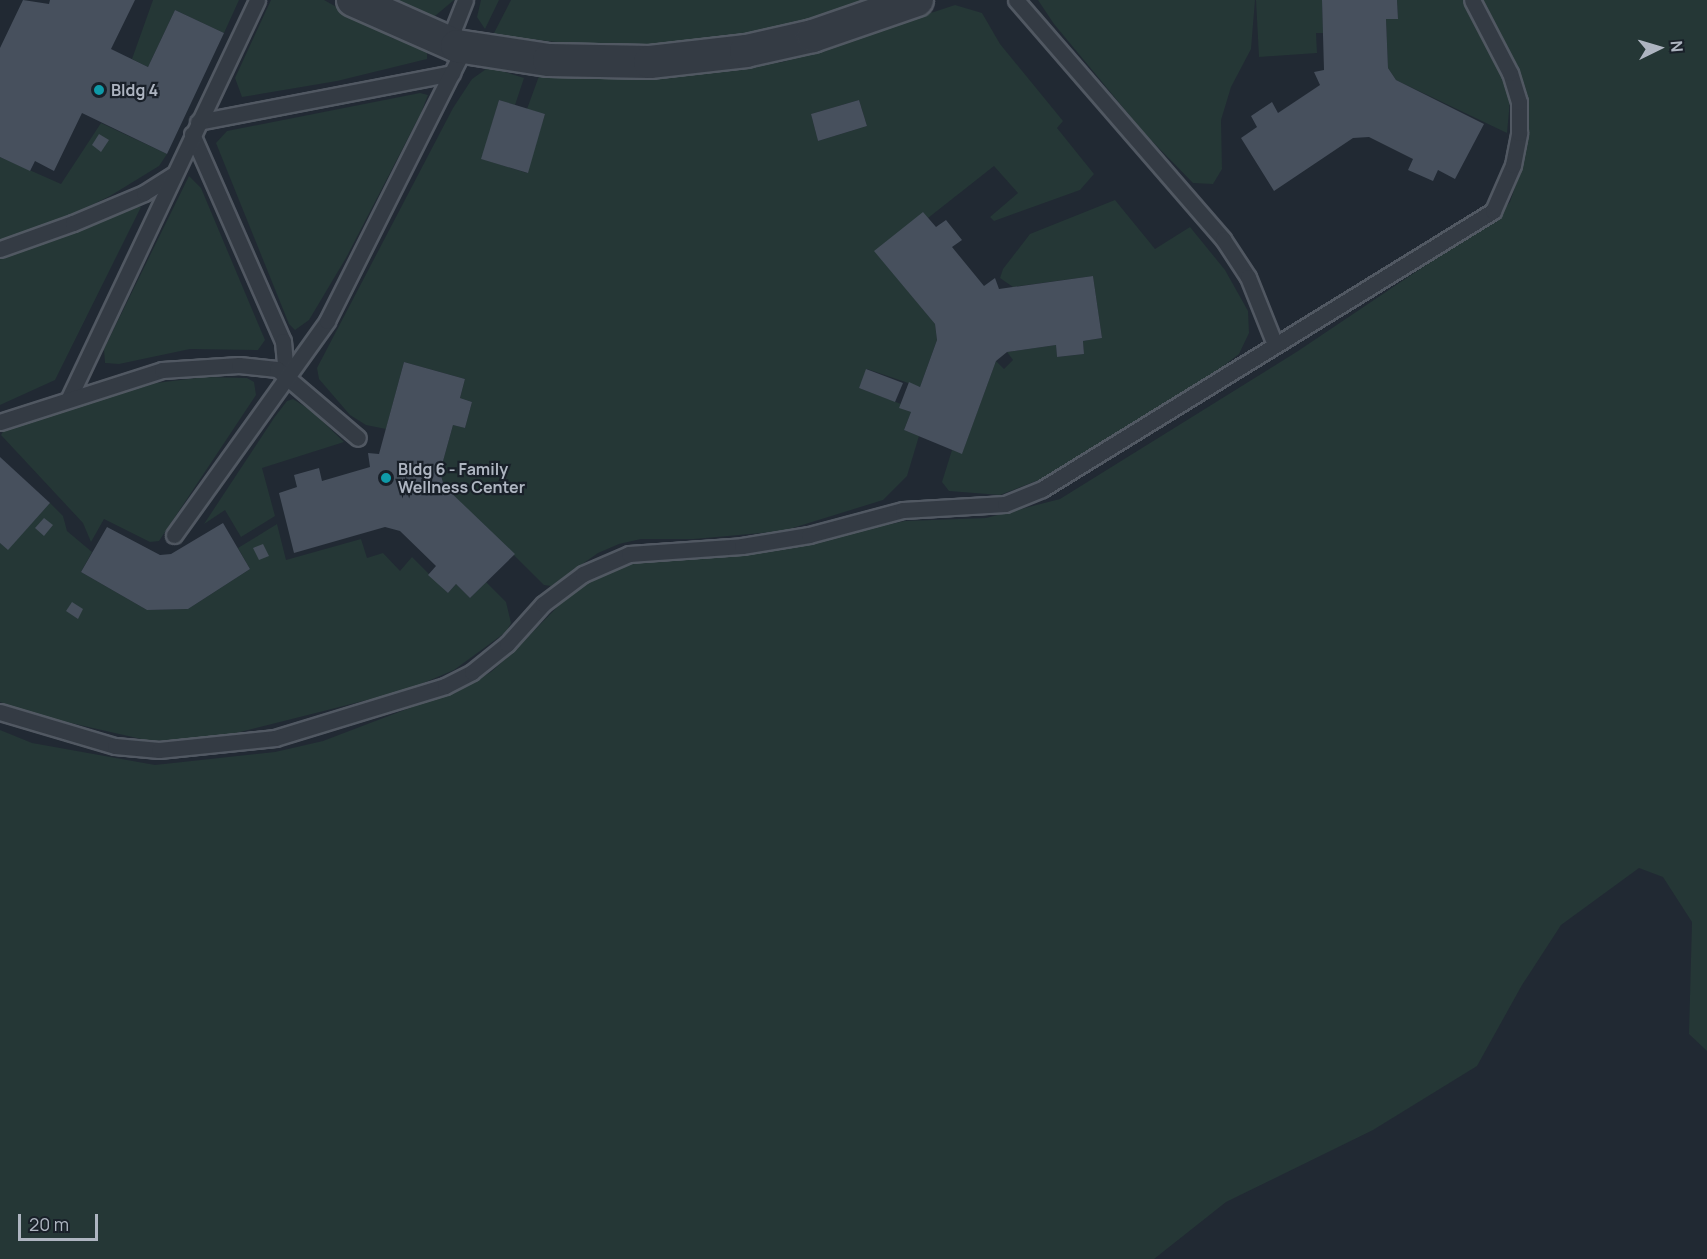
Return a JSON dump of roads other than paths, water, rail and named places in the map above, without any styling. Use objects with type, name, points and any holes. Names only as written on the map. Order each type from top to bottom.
[{"type":"street","points":[[353,0],[455,54],[549,60],[650,62],[746,51],[813,36],[917,0]]},
{"type":"lane","points":[[69,398],[257,0]]},
{"type":"lane","points":[[174,535],[286,375],[327,321],[455,54],[465,0]]},
{"type":"lane","points":[[1016,0],[1223,239],[1248,277],[1275,342]]},
{"type":"lane","points":[[0,712],[115,746],[159,750],[275,738],[327,724],[445,686],[472,672],[507,644],[543,604],[583,574],[629,554],[742,546],[808,535],[903,510],[1005,504],[1042,489],[1275,342],[1493,210],[1513,165],[1519,133],[1519,102],[1510,74],[1472,0]]},
{"type":"lane","points":[[195,128],[455,54]]},
{"type":"lane","points":[[195,128],[283,341],[286,375]]},
{"type":"lane","points":[[0,249],[114,206],[173,175]]},
{"type":"lane","points":[[0,422],[162,370],[207,365],[277,369],[358,438]]},
{"type":"place","name":"Bldg 4","points":[[99,90]]},
{"type":"place","name":"Bldg 6 - Family Wellness Center","points":[[386,478]]}]
